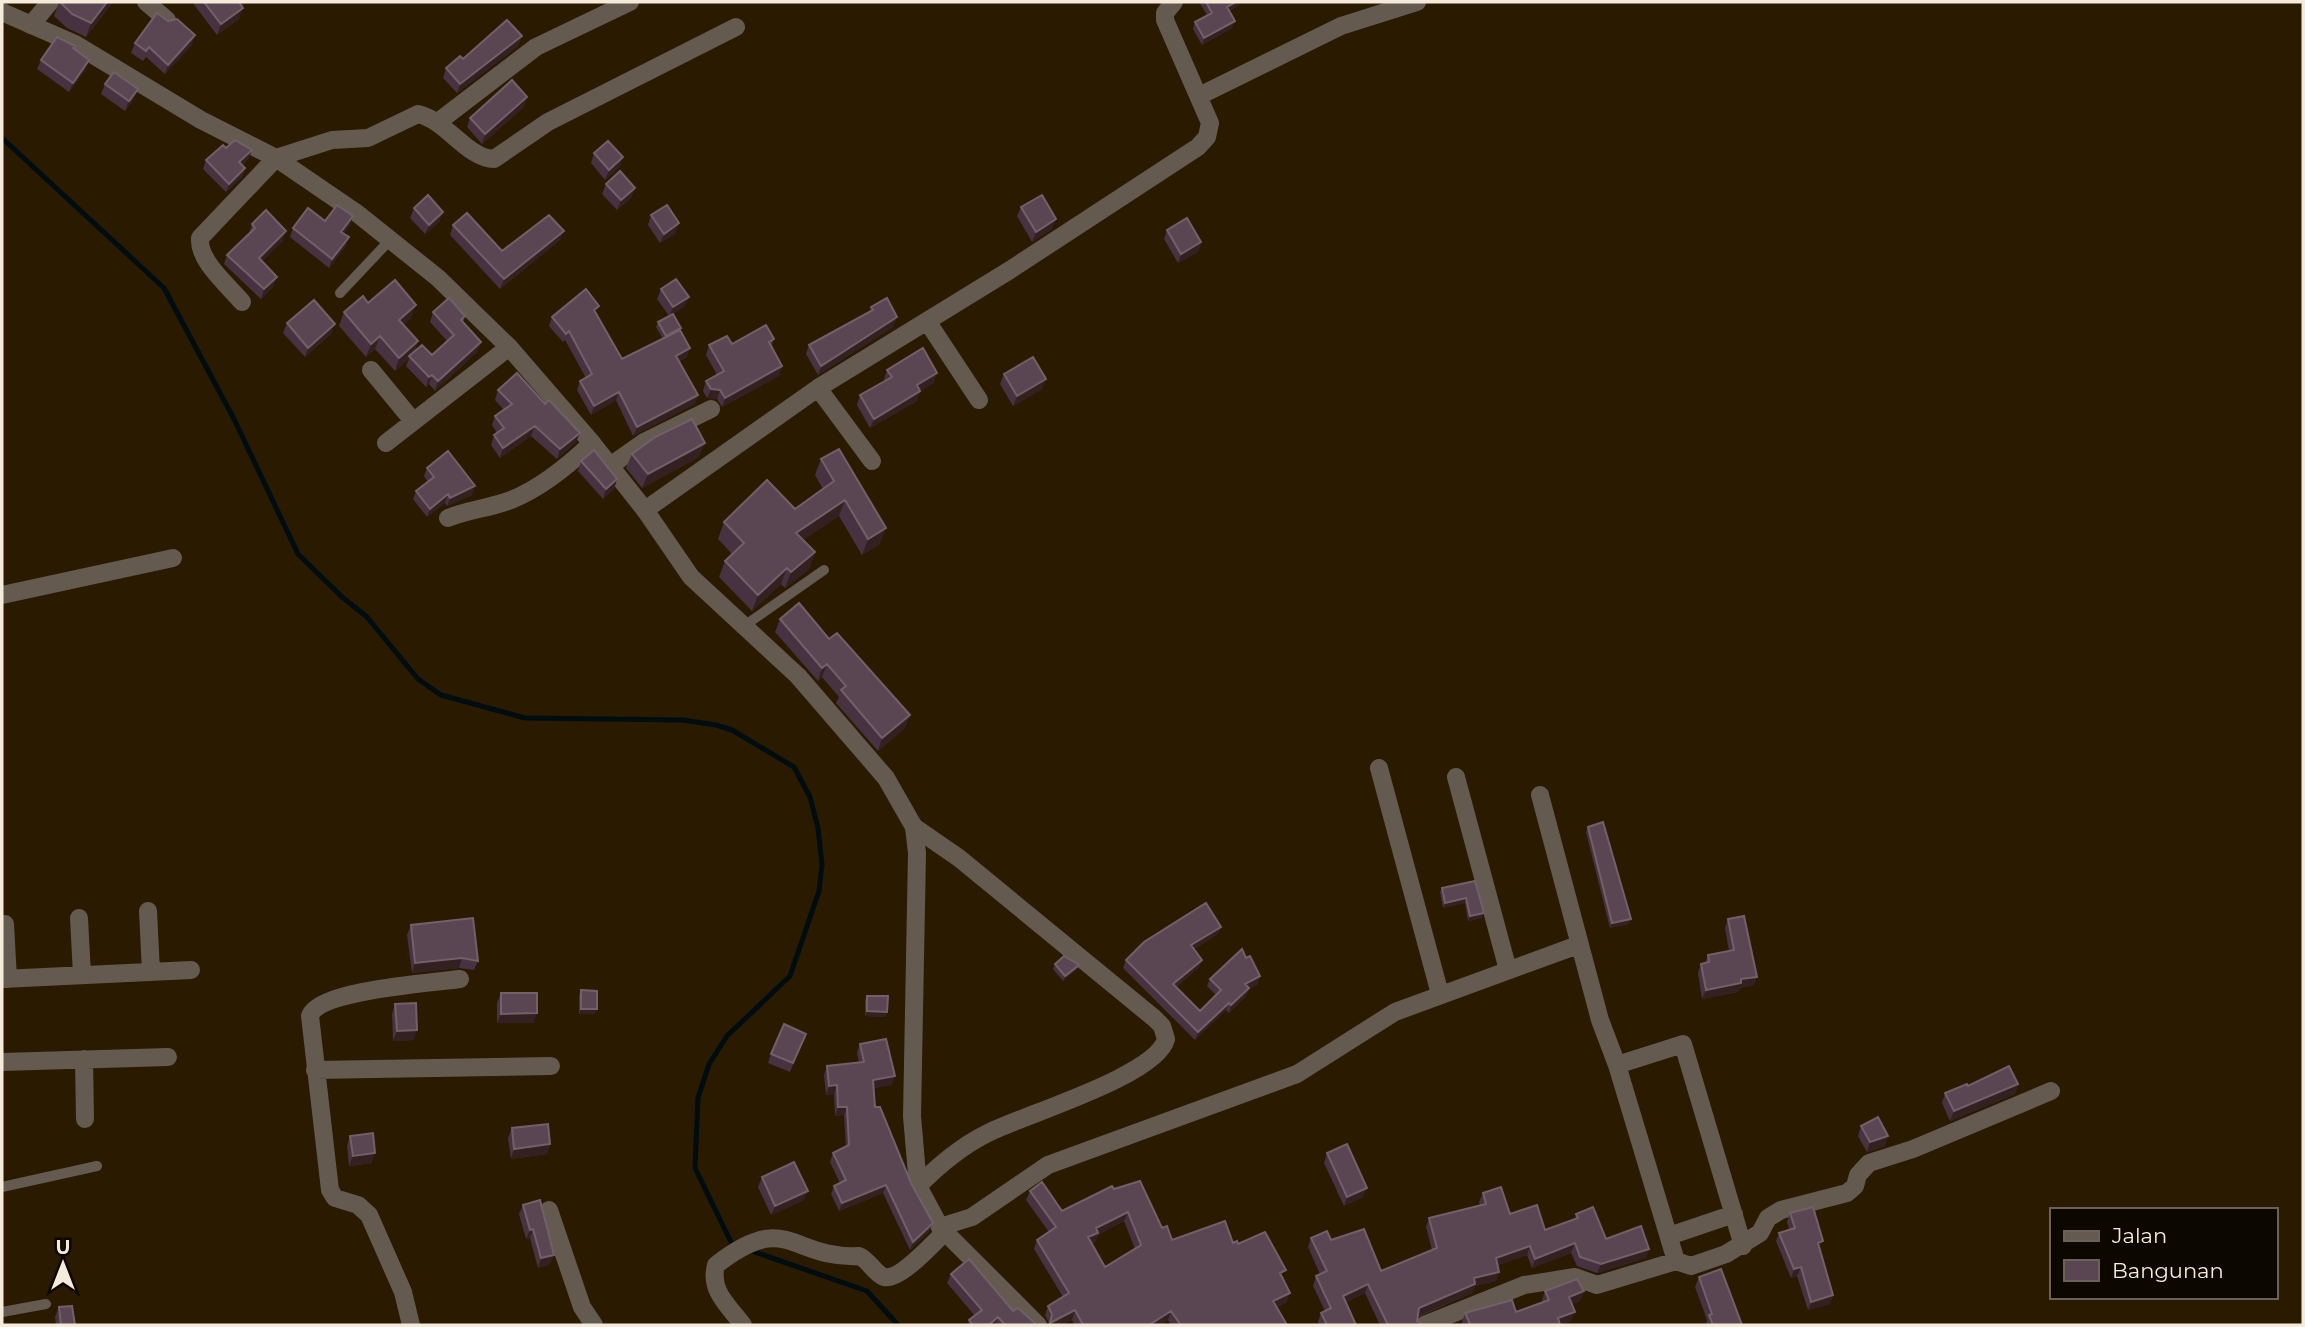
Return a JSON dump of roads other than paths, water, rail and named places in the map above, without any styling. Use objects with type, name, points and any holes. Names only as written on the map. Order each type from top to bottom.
[{"type":"street","points":[[32,25],[50,2]]},
{"type":"street","points":[[146,2],[167,20]]},
{"type":"street","points":[[438,122],[536,47],[631,2]]},
{"type":"street","points":[[645,510],[818,388],[1198,147],[1210,131],[1210,123],[1165,20],[1164,13],[1174,2]]},
{"type":"street","points":[[1199,96],[1341,26],[1417,2]]},
{"type":"street","points":[[2,12],[75,44],[201,120],[276,158],[438,278],[509,347],[592,443],[645,510],[691,577],[798,676],[886,778],[914,827],[959,858],[1162,1026],[1166,1040],[1159,1056],[1119,1079],[983,1136],[940,1165],[918,1186]]},
{"type":"street","points":[[242,302],[208,261],[200,245],[200,238],[276,158],[332,140],[368,138],[418,114],[438,122],[481,156],[494,159],[548,122],[736,27]]},
{"type":"street","points":[[927,321],[979,400]]},
{"type":"street","points":[[386,443],[509,347]]},
{"type":"street","points":[[371,370],[412,421]]},
{"type":"street","points":[[818,388],[872,461]]},
{"type":"street","points":[[610,466],[644,442],[711,409]]},
{"type":"street","points":[[447,518],[519,496],[569,465],[592,443]]},
{"type":"street","points":[[2,595],[173,558]]},
{"type":"street","points":[[1379,768],[1440,994]]},
{"type":"street","points":[[1457,777],[1508,970]]},
{"type":"street","points":[[1540,795],[1578,945],[1676,1261]]},
{"type":"street","points":[[914,827],[917,964],[912,1116],[918,1186],[943,1229],[1038,1325]]},
{"type":"street","points":[[148,911],[151,972]]},
{"type":"street","points":[[79,918],[82,975]]},
{"type":"street","points":[[5,924],[5,979],[191,970]]},
{"type":"street","points":[[743,1325],[717,1291],[713,1281],[716,1265],[755,1240],[775,1237],[833,1256],[859,1256],[883,1277],[890,1277],[909,1266],[943,1229],[972,1217],[1048,1165],[1297,1074],[1380,1019],[1440,994],[1578,945]]},
{"type":"street","points":[[411,1325],[403,1293],[369,1215],[358,1205],[335,1198],[330,1189],[310,1016],[317,1006],[358,993],[460,979]]},
{"type":"street","points":[[1617,1065],[1689,1042],[1743,1246]]},
{"type":"street","points":[[2,1062],[168,1057]]},
{"type":"street","points":[[83,1059],[85,1119]]},
{"type":"street","points":[[315,1070],[551,1066]]},
{"type":"street","points":[[1424,1325],[1524,1285],[1576,1277],[1597,1285],[1676,1261],[1691,1266],[1743,1246],[1760,1233],[1768,1218],[1781,1210],[1847,1192],[1869,1163],[1913,1149],[2051,1091]]},
{"type":"street","points":[[549,1210],[582,1307],[594,1325]]},
{"type":"street","points":[[1669,1236],[1734,1214]]},
{"type":"lane","points":[[340,293],[390,240]]},
{"type":"lane","points":[[744,626],[824,570]]},
{"type":"lane","points":[[2,1187],[97,1166]]},
{"type":"lane","points":[[2,1312],[46,1304]]},
{"type":"waterway","points":[[2,138],[164,288],[234,419],[298,554],[367,617],[418,679],[441,695],[525,718],[683,720],[716,725],[732,730],[794,767],[810,797],[818,828],[822,865],[819,891],[790,976],[727,1036],[709,1064],[698,1098],[695,1168],[732,1244],[736,1245]]},
{"type":"waterway","points":[[749,1250],[867,1291],[898,1325]]}]
